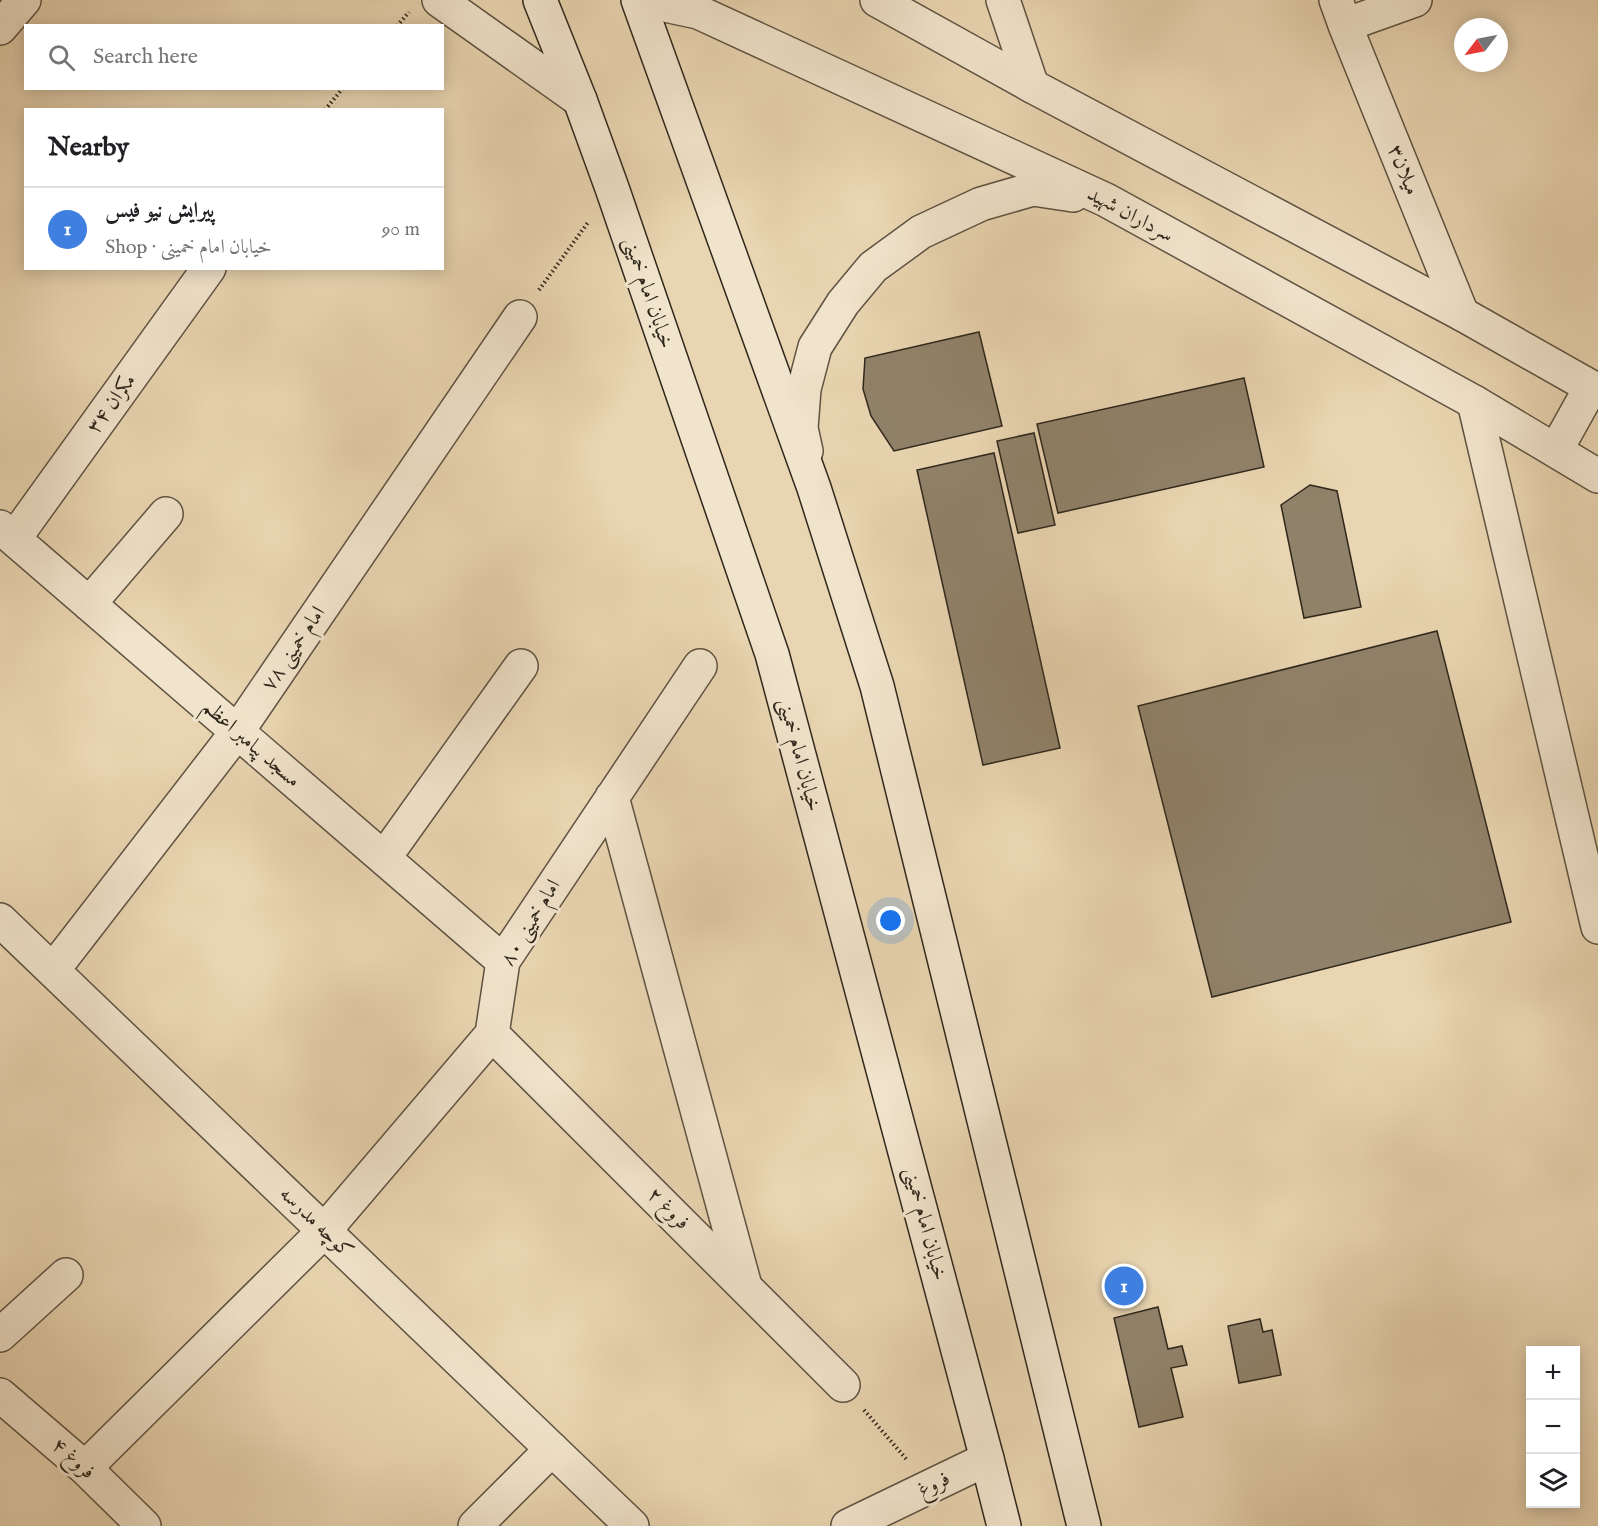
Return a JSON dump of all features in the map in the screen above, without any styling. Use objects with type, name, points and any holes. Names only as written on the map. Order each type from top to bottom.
[{"type":"street","points":[[0,28],[24,0]]},
{"type":"street","points":[[439,0],[580,100]]},
{"type":"street","name":"خیابان امام خمینی","points":[[540,0],[612,188],[772,654],[1004,1526]]},
{"type":"street","points":[[639,0],[814,488],[877,686],[1084,1526]]},
{"type":"street","name":"سرداران شهید","points":[[639,0],[694,6],[1106,200],[1474,402],[1598,476]]},
{"type":"street","points":[[877,0],[1032,86],[1462,314],[1594,389],[1556,450]]},
{"type":"street","points":[[1003,0],[1032,86]]},
{"type":"street","points":[[1341,13],[1415,0]]},
{"type":"street","name":"میلان۳","points":[[1341,13],[1462,314]]},
{"type":"street","points":[[814,488],[801,428],[804,389],[815,347],[843,303],[873,267],[921,232],[981,204],[1033,189],[1106,200]]},
{"type":"street","name":"مکران ۳۴","points":[[7,533],[207,270]]},
{"type":"street","name":"امام خمینی ۷۸","points":[[52,970],[237,732],[520,317]]},
{"type":"street","points":[[1474,402],[1598,927]]},
{"type":"street","points":[[89,604],[166,514]]},
{"type":"street","name":"مسجد پیامبر اعظم","points":[[7,533],[502,961]]},
{"type":"street","points":[[384,858],[521,666]]},
{"type":"street","name":"امام خمینی ۸۰","points":[[492,1034],[502,961],[700,666]]},
{"type":"street","points":[[612,797],[745,1286]]},
{"type":"street","name":"کوچه مدرسه","points":[[0,920],[632,1526]]},
{"type":"street","points":[[85,1468],[324,1231],[492,1034]]},
{"type":"street","name":"فروغ ۲","points":[[492,1034],[843,1385]]},
{"type":"street","points":[[0,1335],[66,1275]]},
{"type":"street","name":"فروغ ۴","points":[[0,1395],[85,1468],[144,1526]]},
{"type":"street","points":[[475,1526],[552,1449]]},
{"type":"street","name":"فروغ","points":[[848,1526],[987,1459]]},
{"type":"path","points":[[327,108],[341,90]]},
{"type":"path","points":[[520,317],[612,188]]},
{"type":"path","points":[[843,1385],[930,1487]]},
{"type":"building","points":[[979,332],[1002,426],[894,451],[871,416],[863,389],[865,358]]},
{"type":"building","points":[[1244,378],[1264,467],[1058,513],[1037,424]]},
{"type":"building","points":[[1034,433],[1055,525],[1018,533],[997,441]]},
{"type":"building","points":[[994,453],[1060,748],[983,765],[917,470]]},
{"type":"building","points":[[1310,485],[1337,491],[1361,607],[1304,618],[1281,505]]},
{"type":"building","points":[[1437,631],[1511,922],[1212,997],[1138,706]]},
{"type":"building","points":[[1158,1307],[1168,1349],[1182,1346],[1187,1365],[1171,1368],[1183,1417],[1139,1427],[1114,1318]]},
{"type":"building","points":[[1260,1319],[1263,1332],[1272,1330],[1281,1375],[1239,1383],[1228,1326]]},
{"type":"place","name":"پیرایش نیو فیس","points":[[1124,1286]]}]
